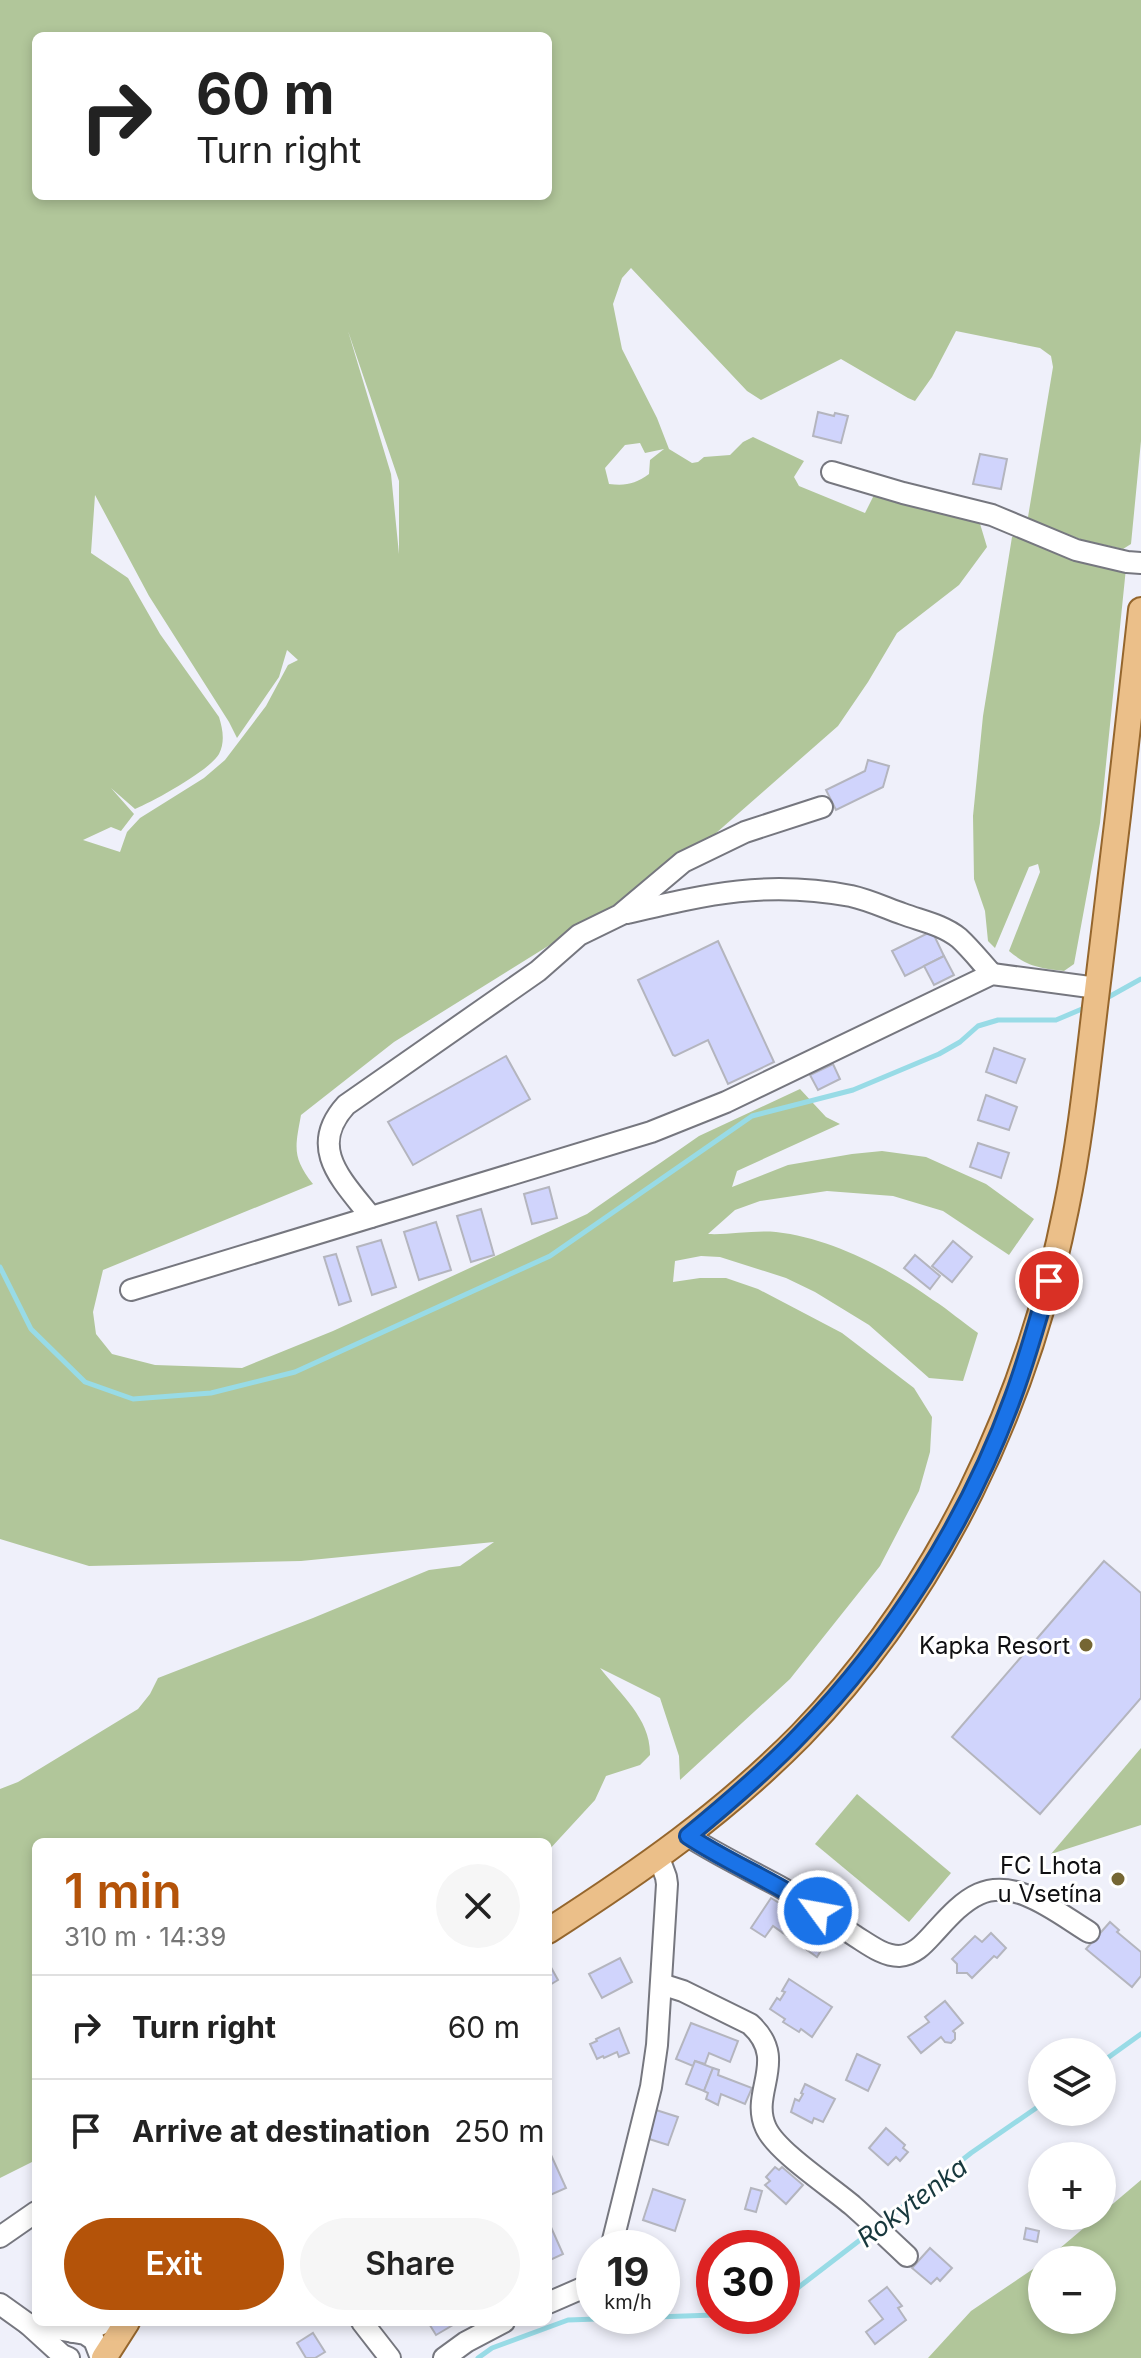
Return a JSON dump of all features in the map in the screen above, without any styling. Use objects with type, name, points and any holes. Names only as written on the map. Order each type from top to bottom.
[{"type":"main road","points":[[552,1928],[688,1836],[768,1767],[868,1657],[919,1586],[971,1492],[1013,1399],[1049,1281],[1080,1132],[1141,610]]},
{"type":"main road","points":[[102,2358],[124,2326]]},
{"type":"street","points":[[832,472],[992,515],[1076,550],[1141,563]]},
{"type":"street","points":[[620,915],[683,862],[700,852],[745,832],[822,807]]},
{"type":"street","points":[[371,1217],[344,1183],[331,1159],[327,1145],[334,1118],[356,1097],[538,971],[579,935],[620,915],[703,895],[767,888],[854,897],[939,926],[957,936],[992,974]]},
{"type":"street","points":[[131,1290],[651,1132],[726,1102],[992,974],[1097,989]]},
{"type":"street","points":[[688,1836],[800,1898],[872,1947],[890,1955],[900,1956],[921,1947],[969,1899],[991,1890],[1003,1889],[1042,1903],[1089,1932]]},
{"type":"street","points":[[615,2230],[651,2087],[658,2033],[667,1884],[659,1858]]},
{"type":"street","points":[[661,1984],[696,1997],[757,2030],[764,2038],[767,2049],[763,2102],[766,2128],[791,2156],[907,2256]]},
{"type":"street","points":[[0,2237],[32,2215]]},
{"type":"street","points":[[552,2301],[576,2291]]},
{"type":"street","points":[[0,2304],[69,2358]]},
{"type":"street","points":[[28,2324],[32,2325]]},
{"type":"street","points":[[28,2324],[53,2358]]},
{"type":"street","points":[[39,2326],[85,2334],[94,2340],[102,2358]]},
{"type":"street","points":[[73,2332],[98,2326]]},
{"type":"street","points":[[365,2326],[390,2358]]},
{"type":"street","points":[[444,2358],[496,2326]]},
{"type":"green space","points":[[0,0],[1141,0],[1141,441],[1131,544],[1123,549],[1083,540],[1032,522],[1028,517],[1053,367],[1051,356],[1040,348],[956,331],[932,377],[915,401],[841,359],[761,400],[747,391],[631,268],[622,278],[613,304],[622,349],[669,449],[692,463],[704,457],[730,455],[753,437],[804,461],[794,477],[799,486],[865,513],[876,491],[978,517],[987,547],[959,585],[897,633],[838,726],[683,862],[394,1042],[301,1115],[297,1136],[298,1159],[313,1184],[103,1270],[93,1312],[96,1334],[112,1354],[155,1365],[242,1368],[333,1331],[587,1214],[699,1136],[800,1089],[826,1117],[840,1124],[737,1171],[732,1187],[788,1165],[882,1151],[926,1157],[986,1184],[1034,1219],[1009,1255],[943,1211],[893,1196],[827,1191],[760,1201],[735,1210],[708,1234],[776,1232],[796,1235],[858,1256],[898,1277],[978,1333],[963,1381],[929,1378],[869,1325],[786,1278],[720,1257],[701,1256],[675,1261],[673,1282],[726,1278],[758,1289],[842,1333],[914,1388],[932,1417],[930,1452],[919,1491],[880,1566],[790,1679],[680,1780],[679,1756],[660,1698],[600,1668],[640,1719],[649,1742],[650,1755],[640,1765],[606,1776],[595,1800],[552,1847],[552,1838],[32,1838],[32,2162],[0,2178],[0,1789],[18,1782],[138,1709],[158,1678],[429,1570],[460,1566],[494,1542],[301,1561],[89,1566],[0,1539]],"holes":[[[348,331],[399,481],[399,554],[391,474]],[[640,443],[645,453],[664,449],[650,460],[649,474],[630,484],[609,484],[605,468],[625,445]],[[95,495],[149,596],[237,738],[279,677],[287,650],[298,660],[288,665],[266,706],[225,760],[204,778],[140,818],[127,832],[120,852],[83,840],[111,827],[121,831],[134,814],[111,788],[135,809],[193,777],[219,754],[223,740],[219,717],[160,634],[128,578],[91,553]]]},
{"type":"green space","points":[[1018,534],[1126,568],[1100,823],[1074,964],[1064,971],[1035,966],[1009,951],[1040,872],[1038,864],[1029,867],[995,948],[988,941],[985,911],[974,879],[973,816],[983,716],[1012,537]]},
{"type":"green space","points":[[1141,1748],[1141,1825],[1051,1854]]},
{"type":"green space","points":[[857,1794],[951,1873],[909,1922],[815,1844]]},
{"type":"green space","points":[[1141,2180],[1141,2358],[928,2358],[971,2311],[1028,2272],[1028,2334],[1116,2334],[1116,2246],[1063,2246],[1081,2230],[1116,2230],[1116,2201]]},
{"type":"building","points":[[818,412],[848,416],[841,443],[813,436]]},
{"type":"building","points":[[980,454],[1007,459],[1001,489],[973,484]]},
{"type":"building","points":[[868,760],[889,766],[883,787],[836,810],[826,790],[865,771]]},
{"type":"building","points":[[932,931],[944,956],[905,976],[892,951]]},
{"type":"building","points":[[718,941],[774,1062],[728,1084],[708,1040],[673,1055],[638,980]]},
{"type":"building","points":[[944,956],[954,975],[934,985],[924,966]]},
{"type":"building","points":[[994,1048],[1025,1059],[1016,1083],[986,1072]]},
{"type":"building","points":[[506,1056],[530,1099],[413,1165],[388,1122]]},
{"type":"building","points":[[833,1064],[840,1079],[818,1090],[810,1075]]},
{"type":"building","points":[[986,1095],[1017,1107],[1009,1130],[978,1120]]},
{"type":"building","points":[[978,1143],[1009,1153],[1001,1178],[970,1167]]},
{"type":"building","points":[[549,1187],[557,1218],[532,1224],[524,1194]]},
{"type":"building","points":[[481,1209],[494,1255],[471,1262],[457,1216]]},
{"type":"building","points":[[436,1222],[451,1270],[419,1280],[404,1232]]},
{"type":"building","points":[[381,1240],[396,1287],[372,1295],[357,1247]]},
{"type":"building","points":[[953,1241],[972,1257],[952,1282],[932,1266]]},
{"type":"building","points":[[336,1254],[351,1301],[339,1305],[324,1257]]},
{"type":"building","points":[[915,1255],[940,1276],[930,1289],[904,1268]]},
{"type":"building","name":"Kapka Resort","points":[[1104,1561],[1141,1593],[1141,1698],[1040,1814],[952,1737]]},
{"type":"building","points":[[771,1898],[797,1914],[783,1933],[773,1926],[765,1937],[751,1928]]},
{"type":"building","points":[[797,1914],[830,1936],[817,1957],[783,1933]]},
{"type":"building","points":[[1110,1922],[1141,1952],[1141,1976],[1132,1987],[1086,1949]]},
{"type":"building","points":[[991,1933],[1006,1948],[972,1978],[967,1973],[957,1973],[957,1964],[952,1959],[975,1936],[982,1942]]},
{"type":"building","points":[[620,1958],[632,1982],[602,1998],[589,1974]]},
{"type":"building","points":[[552,1969],[558,1980],[552,1984]]},
{"type":"building","points":[[789,1979],[832,2007],[812,2037],[783,2022],[785,2019],[770,2009],[777,1998],[780,2000]]},
{"type":"building","points":[[945,2001],[963,2023],[953,2031],[955,2039],[951,2043],[941,2037],[921,2053],[908,2037],[929,2022],[925,2017]]},
{"type":"building","points":[[691,2023],[738,2041],[730,2062],[709,2053],[705,2064],[695,2061],[693,2066],[676,2059]]},
{"type":"building","points":[[619,2028],[629,2053],[619,2057],[617,2052],[597,2059],[590,2044]]},
{"type":"building","points":[[857,2054],[880,2065],[868,2091],[846,2080]]},
{"type":"building","points":[[695,2061],[713,2068],[704,2091],[686,2084]]},
{"type":"building","points":[[713,2068],[719,2070],[718,2075],[752,2088],[745,2104],[721,2094],[718,2105],[706,2099],[708,2093],[704,2091]]},
{"type":"building","points":[[805,2084],[835,2099],[823,2122],[814,2118],[812,2123],[791,2112],[795,2099],[799,2101],[803,2094]]},
{"type":"building","points":[[656,2110],[678,2117],[668,2145],[646,2138]]},
{"type":"building","points":[[886,2128],[905,2145],[903,2148],[908,2152],[900,2161],[896,2157],[888,2165],[869,2148]]},
{"type":"building","points":[[552,2157],[566,2188],[552,2194]]},
{"type":"building","points":[[775,2167],[779,2170],[782,2167],[803,2185],[786,2204],[765,2185],[770,2181],[766,2177]]},
{"type":"building","points":[[751,2188],[762,2191],[756,2212],[745,2209]]},
{"type":"building","points":[[653,2189],[685,2200],[675,2230],[643,2220]]},
{"type":"building","points":[[1026,2228],[1039,2231],[1037,2242],[1024,2239]]},
{"type":"building","points":[[552,2229],[563,2254],[552,2259]]},
{"type":"building","points":[[930,2248],[952,2268],[940,2281],[937,2278],[931,2284],[912,2268]]},
{"type":"building","points":[[887,2287],[902,2306],[898,2308],[906,2320],[875,2344],[866,2332],[883,2319],[869,2301]]},
{"type":"building","points":[[430,2326],[451,2326],[436,2335]]},
{"type":"building","points":[[313,2333],[325,2352],[315,2358],[306,2358],[297,2343]]},
{"type":"waterway","points":[[1105,999],[1141,979]]},
{"type":"waterway","points":[[0,1267],[31,1329],[85,1382],[133,1399],[211,1393],[295,1372],[550,1256],[752,1116],[853,1090],[939,1054],[960,1042],[978,1026],[998,1020],[1056,1020],[1089,1006]]},
{"type":"waterway","name":"Rokytenka","points":[[1116,2052],[1141,2034]]},
{"type":"waterway","name":"Rokytenka","points":[[881,2224],[971,2153],[1028,2114]]},
{"type":"waterway","name":"Rokytenka","points":[[800,2286],[873,2230]]},
{"type":"waterway","name":"Rokytenka","points":[[552,2326],[568,2320],[696,2316]]},
{"type":"waterway","name":"Rokytenka","points":[[478,2358],[492,2348],[552,2326]]},
{"type":"place","name":"Kapka Resort","points":[[1086,1645]]},
{"type":"place","name":"FC Lhota u Vsetína","points":[[1118,1879]]},
{"type":"route","points":[[818,1911],[688,1836],[803,1733],[868,1657],[919,1586],[971,1492],[1013,1399],[1049,1281]]}]
